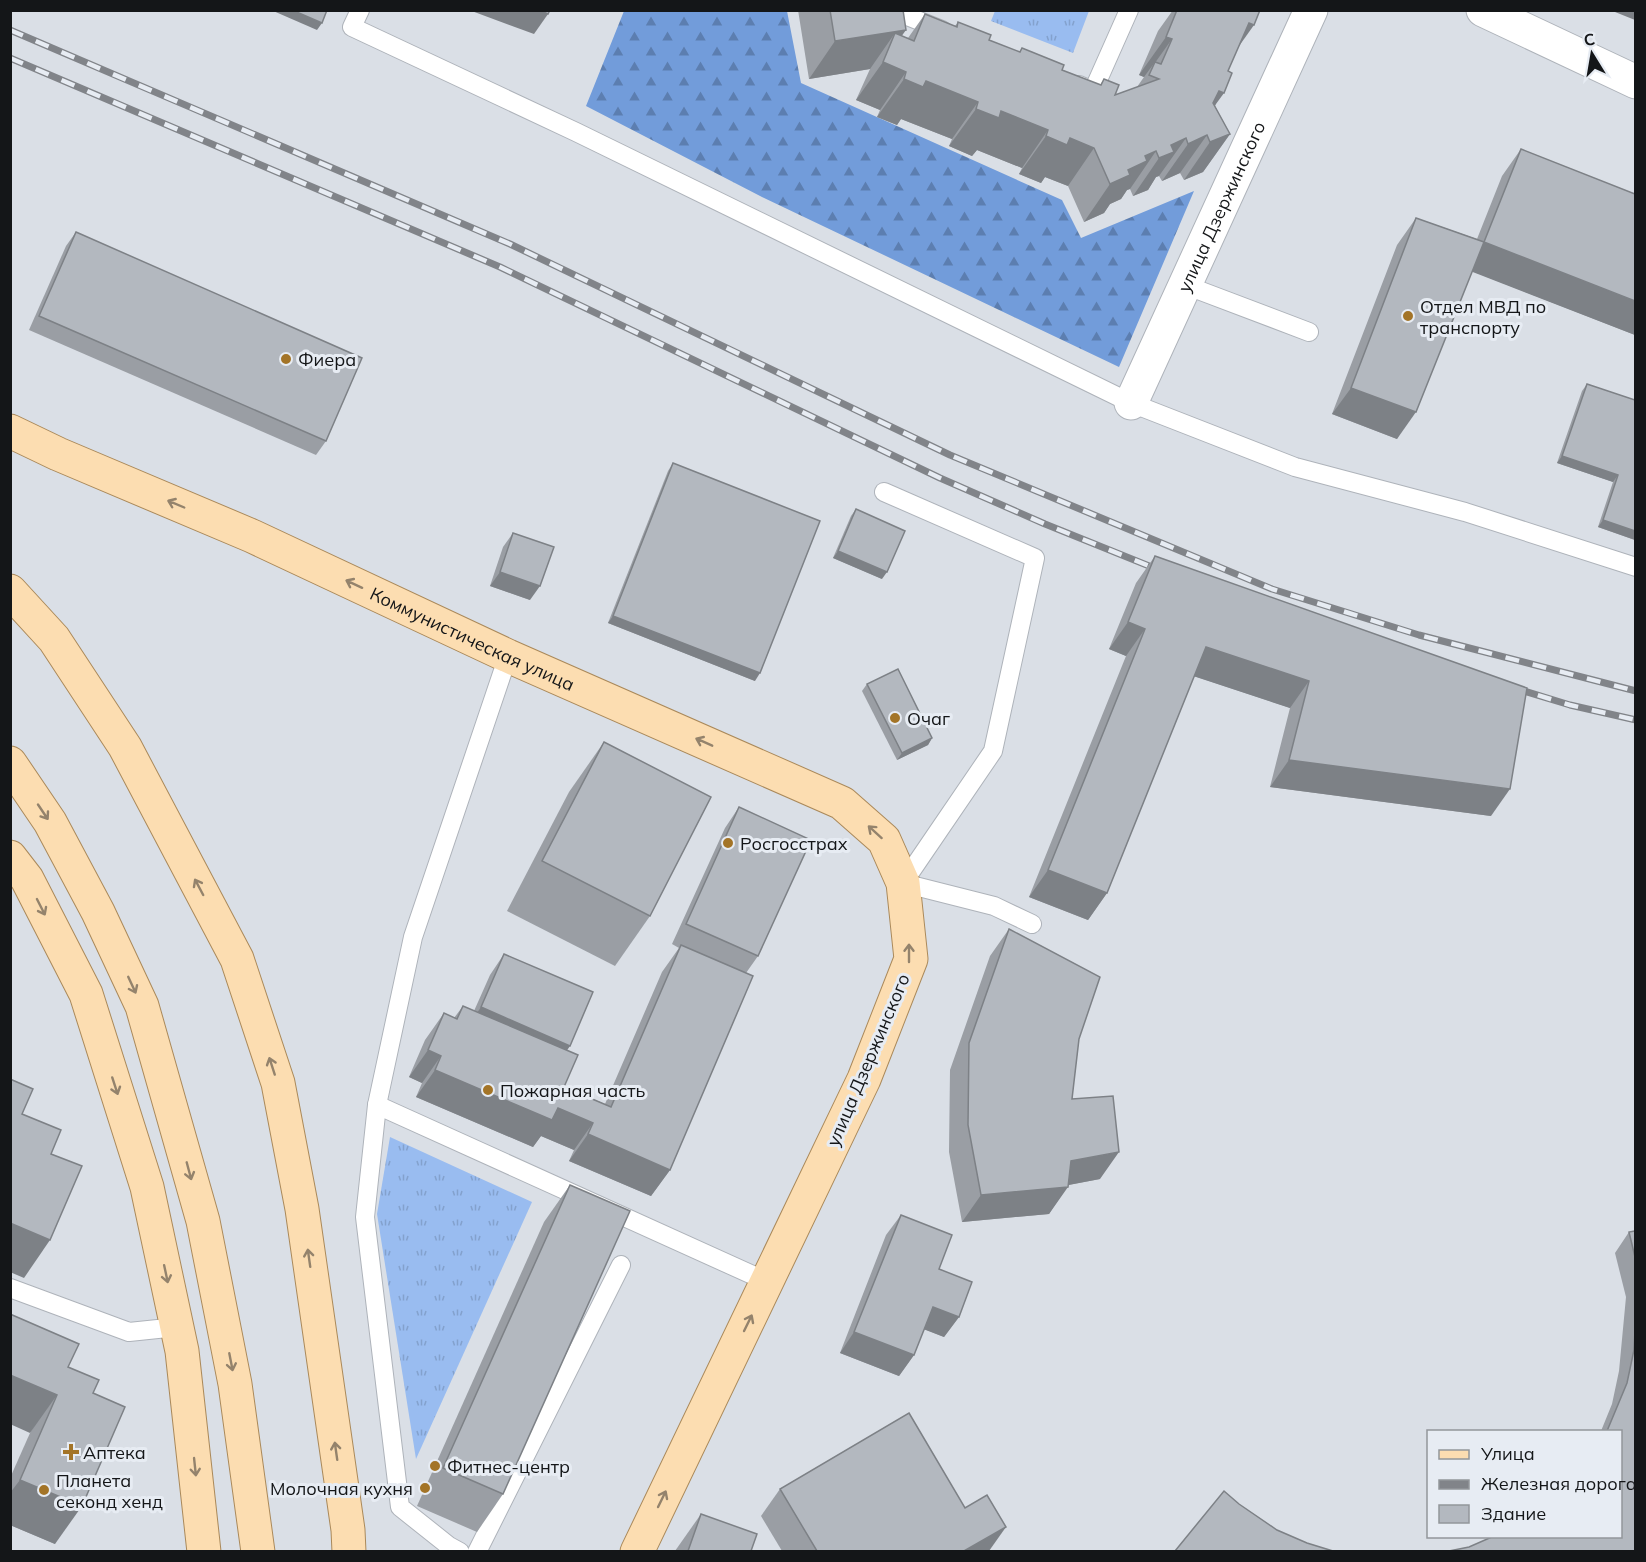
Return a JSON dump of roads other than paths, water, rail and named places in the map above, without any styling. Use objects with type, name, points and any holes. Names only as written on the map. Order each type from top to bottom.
[{"type":"main road","name":"Коммунистическая улица","points":[[10,431],[58,454],[252,536],[508,656],[842,803],[884,840],[903,883]]},
{"type":"main road","points":[[10,591],[54,639],[125,747],[237,959],[280,1095],[302,1209],[348,1540]]},
{"type":"main road","points":[[10,764],[50,822],[98,912],[142,1006],[171,1103],[202,1221],[235,1384],[257,1546]]},
{"type":"main road","points":[[10,857],[27,879],[86,994],[147,1187],[182,1351],[204,1551]]},
{"type":"main road","name":"улица Дзержинского","points":[[637,1551],[864,1079],[911,959],[903,883]]},
{"type":"street","name":"улица Дзержинского","points":[[1131,403],[1311,10]]},
{"type":"street","points":[[1483,10],[1635,82]]},
{"type":"lane","points":[[360,10],[352,27],[576,132],[1131,403],[1295,467],[1465,512],[1635,567]]},
{"type":"lane","points":[[907,10],[908,16],[962,38]]},
{"type":"lane","points":[[1060,78],[1092,91],[1129,10]]},
{"type":"lane","points":[[1185,285],[1309,332]]},
{"type":"lane","points":[[884,492],[1035,558],[993,751],[903,883],[994,906],[1032,924]]},
{"type":"lane","points":[[460,1551],[450,1546],[400,1507],[365,1217],[377,1105],[413,937],[508,656]]},
{"type":"lane","points":[[377,1105],[768,1282]]},
{"type":"lane","points":[[477,1551],[621,1265]]},
{"type":"lane","points":[[10,1288],[129,1332],[177,1327]]},
{"type":"railway","points":[[10,30],[510,244],[950,455],[1272,589],[1419,635],[1636,691]]},
{"type":"railway","points":[[10,58],[500,267],[940,478],[1164,572]]},
{"type":"railway","points":[[1511,687],[1570,705],[1636,720]]},
{"type":"place","name":"Отдел МВД по транспорту","points":[[1408,316]]},
{"type":"place","name":"Фиера","points":[[286,359]]},
{"type":"place","name":"Очаг","points":[[895,718]]},
{"type":"place","name":"Росгосстрах","points":[[728,843]]},
{"type":"place","name":"Пожарная часть","points":[[488,1090]]},
{"type":"place","name":"Аптека","points":[[71,1452]]},
{"type":"place","name":"Фитнес-центр","points":[[435,1466]]},
{"type":"place","name":"Молочная кухня","points":[[425,1488]]},
{"type":"place","name":"Планета секонд хенд","points":[[44,1490]]}]
